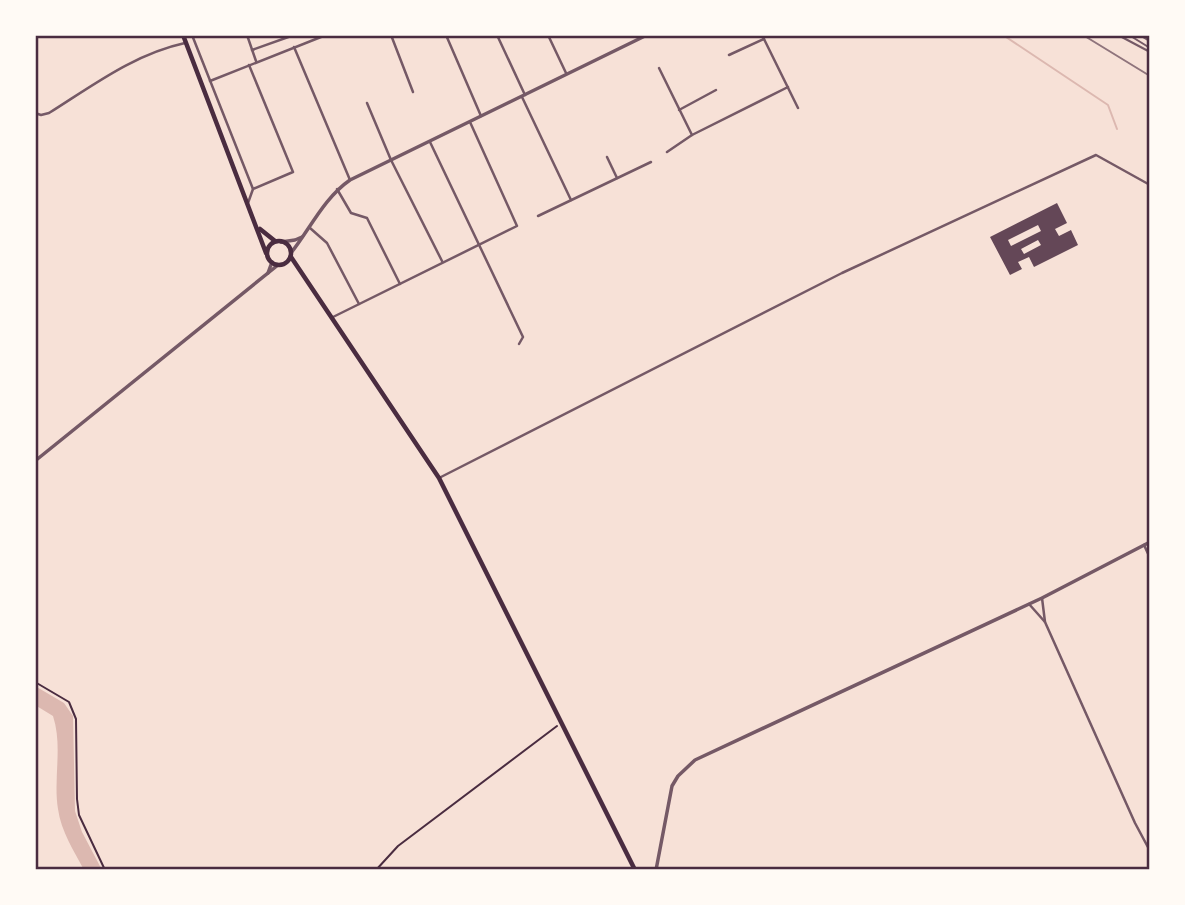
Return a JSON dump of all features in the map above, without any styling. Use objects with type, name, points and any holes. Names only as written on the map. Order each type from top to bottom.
[{"type":"main road","points":[[183,35],[266,253],[272,262],[278,265],[298,266]]},
{"type":"main road","points":[[257,226],[291,255],[439,478],[635,870]]},
{"type":"main road","points":[[266,253],[270,245],[278,242]]},
{"type":"main road","points":[[285,264],[291,255]]},
{"type":"street","points":[[192,35],[253,189],[248,203]]},
{"type":"street","points":[[247,35],[257,62]]},
{"type":"street","points":[[252,50],[294,35]]},
{"type":"street","points":[[210,81],[326,35]]},
{"type":"street","points":[[391,35],[413,92]]},
{"type":"street","points":[[446,35],[481,117]]},
{"type":"street","points":[[497,35],[571,200]]},
{"type":"street","points":[[548,35],[567,75]]},
{"type":"street","points":[[633,35],[635,41]]},
{"type":"street","points":[[291,255],[337,189],[350,180],[647,35]]},
{"type":"street","points":[[1140,35],[1150,41]]},
{"type":"street","points":[[729,55],[763,37],[798,108]]},
{"type":"street","points":[[35,113],[48,113],[139,57],[162,47],[185,43]]},
{"type":"street","points":[[294,47],[350,180]]},
{"type":"street","points":[[249,65],[293,172],[253,189]]},
{"type":"street","points":[[659,68],[692,135]]},
{"type":"street","points":[[667,152],[692,135],[788,88]]},
{"type":"street","points":[[679,110],[716,90]]},
{"type":"street","points":[[367,103],[391,160],[442,262]]},
{"type":"street","points":[[333,317],[517,226],[470,122]]},
{"type":"street","points":[[430,142],[523,337],[519,344]]},
{"type":"street","points":[[439,478],[842,274],[1096,155],[1150,185]]},
{"type":"street","points":[[607,157],[617,178]]},
{"type":"street","points":[[538,216],[651,162]]},
{"type":"street","points":[[337,189],[351,213],[367,218],[400,284]]},
{"type":"street","points":[[310,228],[327,243],[359,304]]},
{"type":"street","points":[[278,242],[295,240],[306,234]]},
{"type":"street","points":[[266,276],[272,262]]},
{"type":"street","points":[[35,461],[278,265]]},
{"type":"street","points":[[655,869],[672,786],[678,776],[695,760],[1042,598],[1150,542]]},
{"type":"street","points":[[1144,545],[1150,558]]},
{"type":"street","points":[[1042,598],[1045,622],[1124,800],[1150,851]]},
{"type":"street","points":[[1029,604],[1045,622]]},
{"type":"lane","points":[[1118,35],[1150,52]]},
{"type":"lane","points":[[1129,35],[1150,47]]},
{"type":"path","points":[[35,682],[69,702],[76,719],[79,815],[105,870]]},
{"type":"path","points":[[376,870],[398,846],[560,723]]},
{"type":"shaded area","points":[[35,686],[64,703],[73,716],[75,811],[82,832],[102,870],[84,870],[62,825],[57,797],[56,728],[53,716],[35,705]]},
{"type":"building","points":[[1057,203],[1067,223],[1055,229],[1059,236],[1071,230],[1078,245],[1034,267],[1029,257],[1018,262],[1022,269],[1010,275],[990,237]],"holes":[[[1038,225],[1041,231],[1011,246],[1008,240]],[[1038,240],[1041,245],[1024,254],[1021,249]]]},
{"type":"waterway","points":[[1003,35],[1108,105],[1117,129]]},
{"type":"railway","points":[[1083,35],[1150,76]]}]
